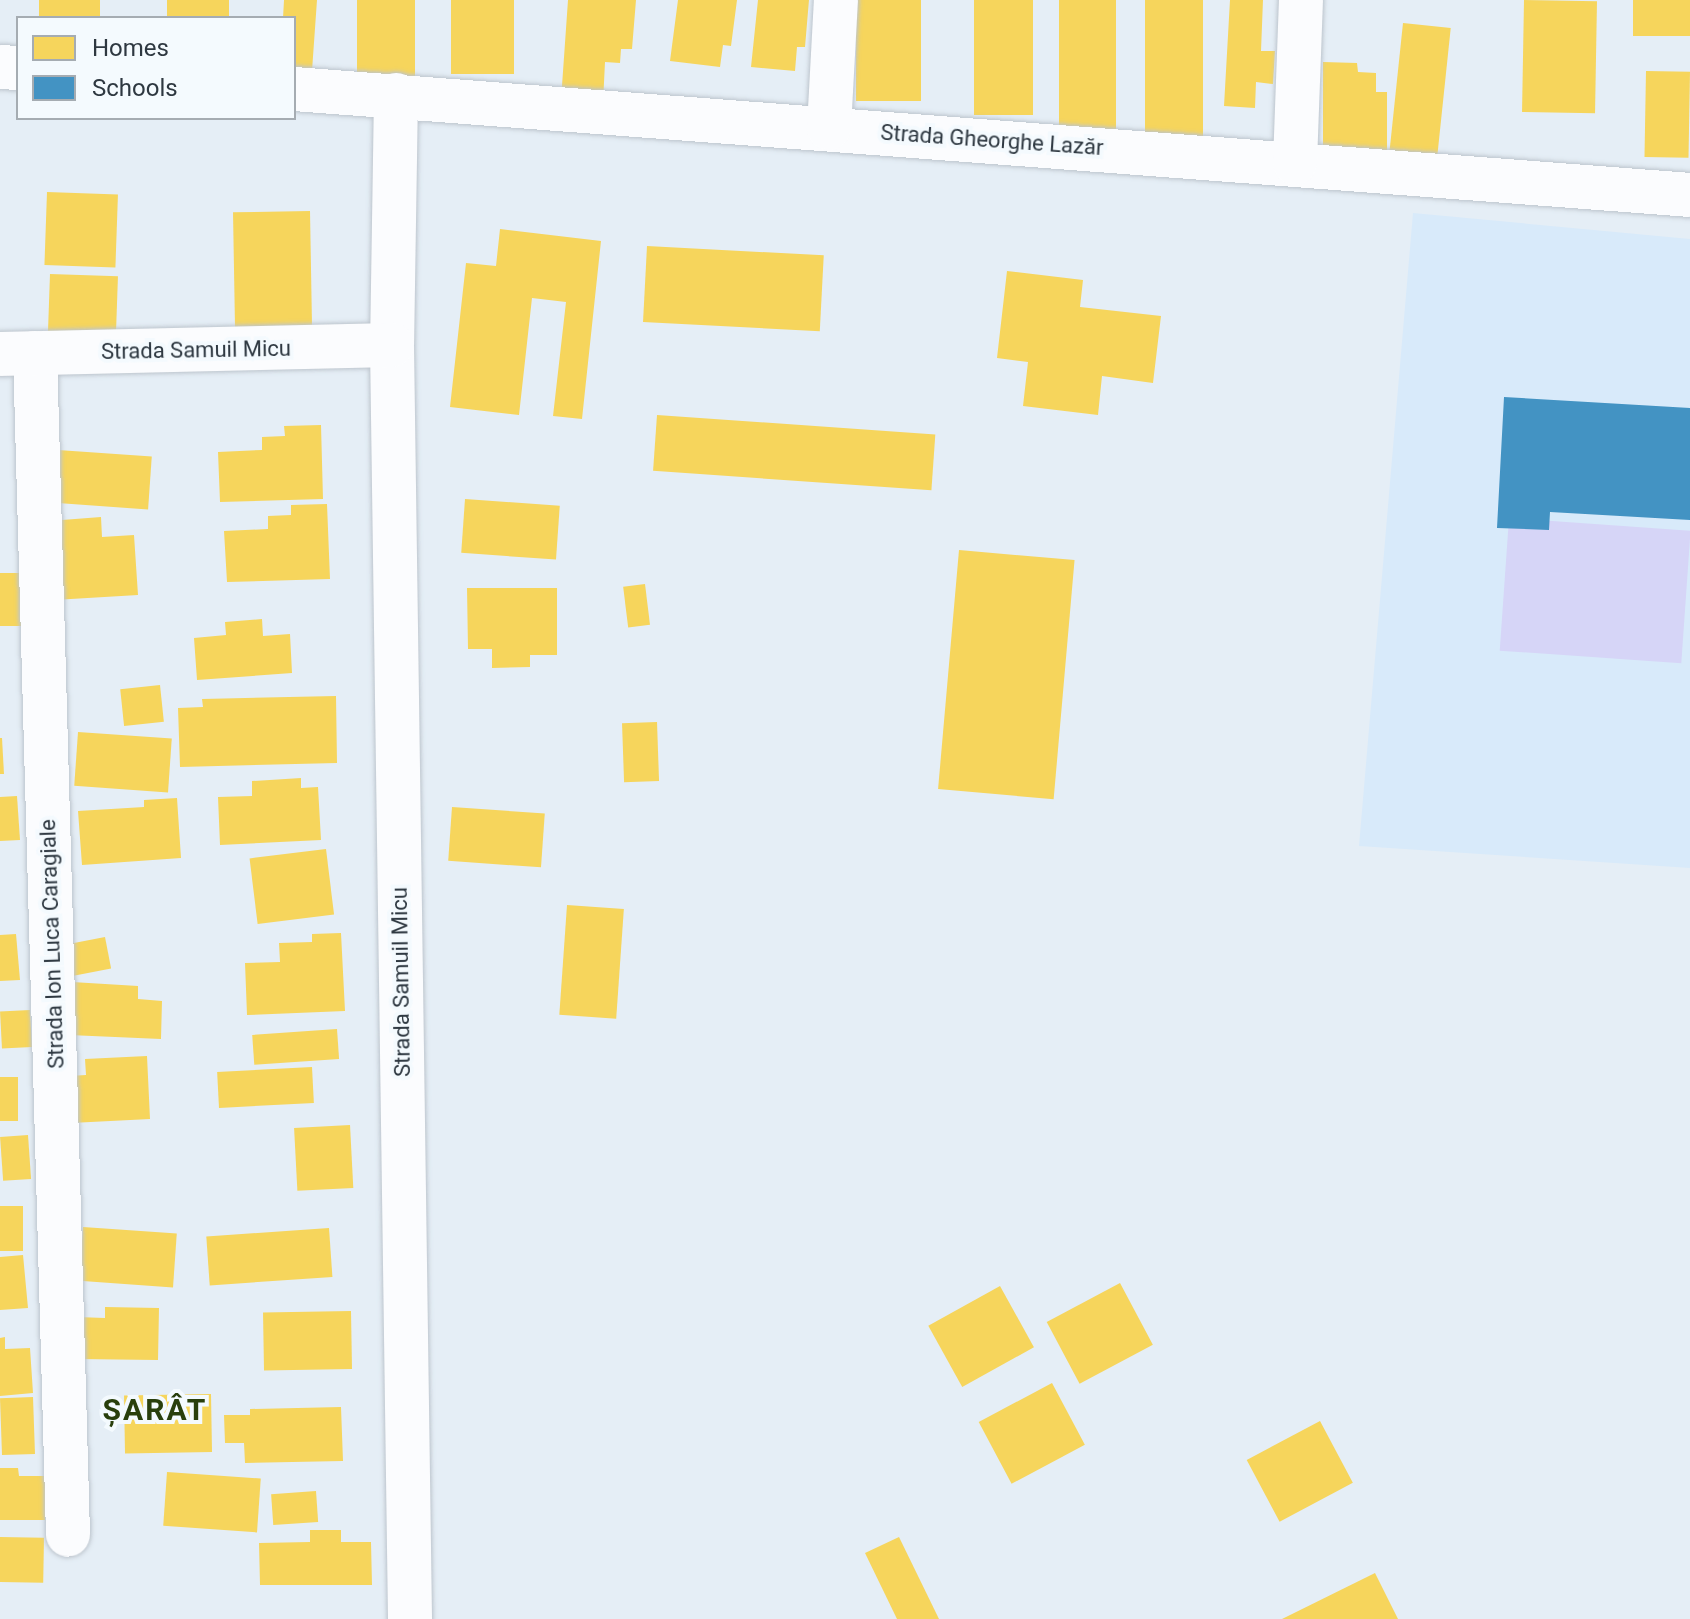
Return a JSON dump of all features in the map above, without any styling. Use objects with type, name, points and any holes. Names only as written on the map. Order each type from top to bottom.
[{"type":"street","points":[[829,128],[836,0]]},
{"type":"street","points":[[1295,163],[1301,0]]},
{"type":"street","name":"Strada Gheorghe Lazăr","points":[[296,89],[1690,195]]},
{"type":"street","name":"Strada Samuil Micu","points":[[396,95],[392,345],[410,1619]]},
{"type":"street","name":"Strada Samuil Micu","points":[[18,353],[392,345]]},
{"type":"street","name":"Strada Ion Luca Caragiale","points":[[18,353],[68,1535]]},
{"type":"shaded area","points":[[1413,213],[1690,239],[1690,868],[1359,846]]},
{"type":"shaded area","points":[[1509,518],[1690,531],[1681,663],[1500,651]]},
{"type":"building: Homes","points":[[39,0],[100,0],[100,16],[39,16]]},
{"type":"building: Homes","points":[[167,0],[229,0],[229,16],[167,16]]},
{"type":"building: Homes","points":[[284,0],[317,0],[311,85],[296,84],[296,16],[283,16]]},
{"type":"building: Homes","points":[[357,0],[415,0],[415,78],[357,78]]},
{"type":"building: Homes","points":[[451,0],[514,0],[514,74],[451,74]]},
{"type":"building: Homes","points":[[568,0],[636,0],[632,49],[621,49],[620,63],[605,62],[603,103],[561,100]]},
{"type":"building: Homes","points":[[678,0],[737,0],[731,46],[723,45],[720,67],[670,61]]},
{"type":"building: Homes","points":[[758,0],[809,0],[805,47],[797,47],[795,71],[751,67]]},
{"type":"building: Homes","points":[[856,0],[921,0],[921,101],[856,101]]},
{"type":"building: Homes","points":[[974,0],[1033,0],[1033,115],[974,115]]},
{"type":"building: Homes","points":[[1059,0],[1116,0],[1116,130],[1059,130]]},
{"type":"building: Homes","points":[[1145,0],[1203,0],[1203,137],[1145,137]]},
{"type":"building: Homes","points":[[1230,0],[1263,0],[1261,51],[1275,51],[1273,84],[1256,82],[1255,108],[1224,106]]},
{"type":"building: Homes","points":[[1524,0],[1597,1],[1595,113],[1522,112]]},
{"type":"building: Homes","points":[[1633,0],[1690,0],[1690,36],[1633,36]]},
{"type":"building: Homes","points":[[1403,23],[1451,28],[1436,167],[1388,162]]},
{"type":"building: Homes","points":[[1323,62],[1357,63],[1358,72],[1376,73],[1376,92],[1387,92],[1387,156],[1323,155]]},
{"type":"building: Homes","points":[[1646,71],[1690,72],[1688,158],[1644,157]]},
{"type":"building: Homes","points":[[47,192],[118,194],[115,267],[44,265]]},
{"type":"building: Homes","points":[[310,211],[312,334],[235,335],[233,212]]},
{"type":"building: Homes","points":[[500,229],[601,241],[582,419],[553,416],[566,302],[532,298],[519,415],[450,407],[466,263],[496,266]]},
{"type":"building: Homes","points":[[647,246],[824,255],[820,331],[643,322]]},
{"type":"building: Homes","points":[[1007,271],[1083,280],[1080,307],[1161,316],[1153,383],[1102,376],[1098,415],[1023,406],[1028,362],[997,358]]},
{"type":"building: Homes","points":[[50,274],[118,276],[116,346],[48,344]]},
{"type":"building: Homes","points":[[657,415],[935,434],[931,490],[653,471]]},
{"type":"building: Homes","points":[[321,425],[323,499],[220,502],[218,452],[262,450],[262,437],[285,436],[284,426]]},
{"type":"building: Homes","points":[[58,450],[152,457],[148,509],[54,503]]},
{"type":"building: Homes","points":[[465,499],[560,506],[556,559],[461,553]]},
{"type":"building: Homes","points":[[327,504],[330,579],[227,582],[224,531],[268,529],[268,516],[291,515],[291,505]]},
{"type":"building: Homes","points":[[101,517],[102,537],[134,535],[138,595],[54,600],[49,521]]},
{"type":"building: Homes","points":[[959,550],[1075,560],[1054,799],[938,789]]},
{"type":"building: Homes","points":[[0,573],[23,573],[23,626],[0,626]]},
{"type":"building: Homes","points":[[645,584],[650,625],[628,627],[623,587]]},
{"type":"building: Homes","points":[[467,588],[557,588],[557,655],[530,655],[530,667],[492,668],[492,649],[468,649]]},
{"type":"building: Homes","points":[[262,619],[263,636],[290,634],[292,673],[197,680],[194,638],[226,635],[225,622]]},
{"type":"building: Homes","points":[[160,685],[164,722],[124,726],[120,689]]},
{"type":"building: Homes","points":[[336,696],[337,763],[180,767],[178,708],[203,707],[202,699]]},
{"type":"building: Homes","points":[[657,722],[659,781],[624,782],[622,723]]},
{"type":"building: Homes","points":[[78,732],[172,739],[168,792],[74,786]]},
{"type":"building: Homes","points":[[2,738],[4,774],[0,774]]},
{"type":"building: Homes","points":[[301,778],[301,788],[318,787],[321,840],[220,845],[218,797],[252,796],[252,781]]},
{"type":"building: Homes","points":[[17,796],[20,840],[0,841],[0,797]]},
{"type":"building: Homes","points":[[177,798],[181,858],[82,865],[78,811],[144,807],[144,800]]},
{"type":"building: Homes","points":[[452,807],[545,813],[541,867],[448,861]]},
{"type":"building: Homes","points":[[326,849],[334,915],[258,924],[250,858]]},
{"type":"building: Homes","points":[[567,905],[624,909],[616,1019],[559,1015]]},
{"type":"building: Homes","points":[[341,933],[345,1011],[247,1015],[245,963],[280,962],[279,943],[312,942],[312,934]]},
{"type":"building: Homes","points":[[16,934],[20,980],[0,981],[0,935]]},
{"type":"building: Homes","points":[[105,937],[111,968],[66,977],[60,946]]},
{"type":"building: Homes","points":[[72,982],[138,986],[138,999],[162,1001],[161,1039],[69,1035]]},
{"type":"building: Homes","points":[[30,1010],[32,1047],[2,1049],[0,1012]]},
{"type":"building: Homes","points":[[337,1029],[339,1059],[254,1065],[252,1035]]},
{"type":"building: Homes","points":[[147,1056],[150,1119],[71,1123],[69,1076],[86,1075],[85,1059]]},
{"type":"building: Homes","points":[[312,1067],[314,1103],[219,1108],[217,1072]]},
{"type":"building: Homes","points":[[0,1077],[18,1077],[18,1121],[0,1121]]},
{"type":"building: Homes","points":[[350,1125],[353,1188],[297,1191],[294,1128]]},
{"type":"building: Homes","points":[[28,1135],[31,1179],[3,1181],[0,1137]]},
{"type":"building: Homes","points":[[0,1206],[23,1206],[23,1251],[0,1251]]},
{"type":"building: Homes","points":[[83,1227],[177,1234],[173,1287],[79,1281]]},
{"type":"building: Homes","points":[[329,1228],[332,1277],[210,1285],[206,1237]]},
{"type":"building: Homes","points":[[23,1255],[28,1308],[0,1310],[0,1257]]},
{"type":"building: Homes","points":[[1120,1283],[1153,1345],[1080,1384],[1047,1322]]},
{"type":"building: Homes","points":[[1000,1286],[1034,1347],[962,1387],[928,1326]]},
{"type":"building: Homes","points":[[105,1307],[159,1308],[158,1360],[77,1359],[77,1317],[105,1318]]},
{"type":"building: Homes","points":[[351,1311],[352,1369],[264,1371],[263,1313]]},
{"type":"building: Homes","points":[[5,1337],[5,1349],[30,1348],[33,1393],[0,1396],[0,1338]]},
{"type":"building: Homes","points":[[1052,1383],[1085,1445],[1012,1484],[979,1422]]},
{"type":"building: Homes","points":[[211,1394],[212,1452],[125,1454],[124,1396]]},
{"type":"building: Homes","points":[[33,1397],[35,1454],[2,1455],[0,1398]]},
{"type":"building: Homes","points":[[341,1407],[343,1461],[245,1463],[244,1443],[225,1443],[224,1415],[250,1415],[250,1409]]},
{"type":"building: Homes","points":[[1320,1421],[1353,1483],[1280,1522],[1247,1460]]},
{"type":"building: Homes","points":[[0,1468],[18,1468],[19,1476],[45,1476],[45,1520],[0,1520]]},
{"type":"building: Homes","points":[[167,1472],[261,1479],[257,1532],[163,1526]]},
{"type":"building: Homes","points":[[316,1491],[318,1522],[273,1525],[271,1494]]},
{"type":"building: Homes","points":[[310,1530],[341,1530],[341,1542],[371,1542],[372,1585],[260,1585],[259,1543],[310,1542]]},
{"type":"building: Homes","points":[[0,1537],[44,1538],[43,1583],[0,1582]]},
{"type":"building: Homes","points":[[899,1537],[939,1619],[897,1619],[865,1553]]},
{"type":"building: Homes","points":[[1375,1573],[1398,1619],[1282,1619]]},
{"type":"building: Schools","points":[[1504,397],[1690,408],[1690,520],[1550,512],[1549,530],[1497,528]]},
{"type":"district","name":"ȘARÂT","points":[[155,1410]]}]
